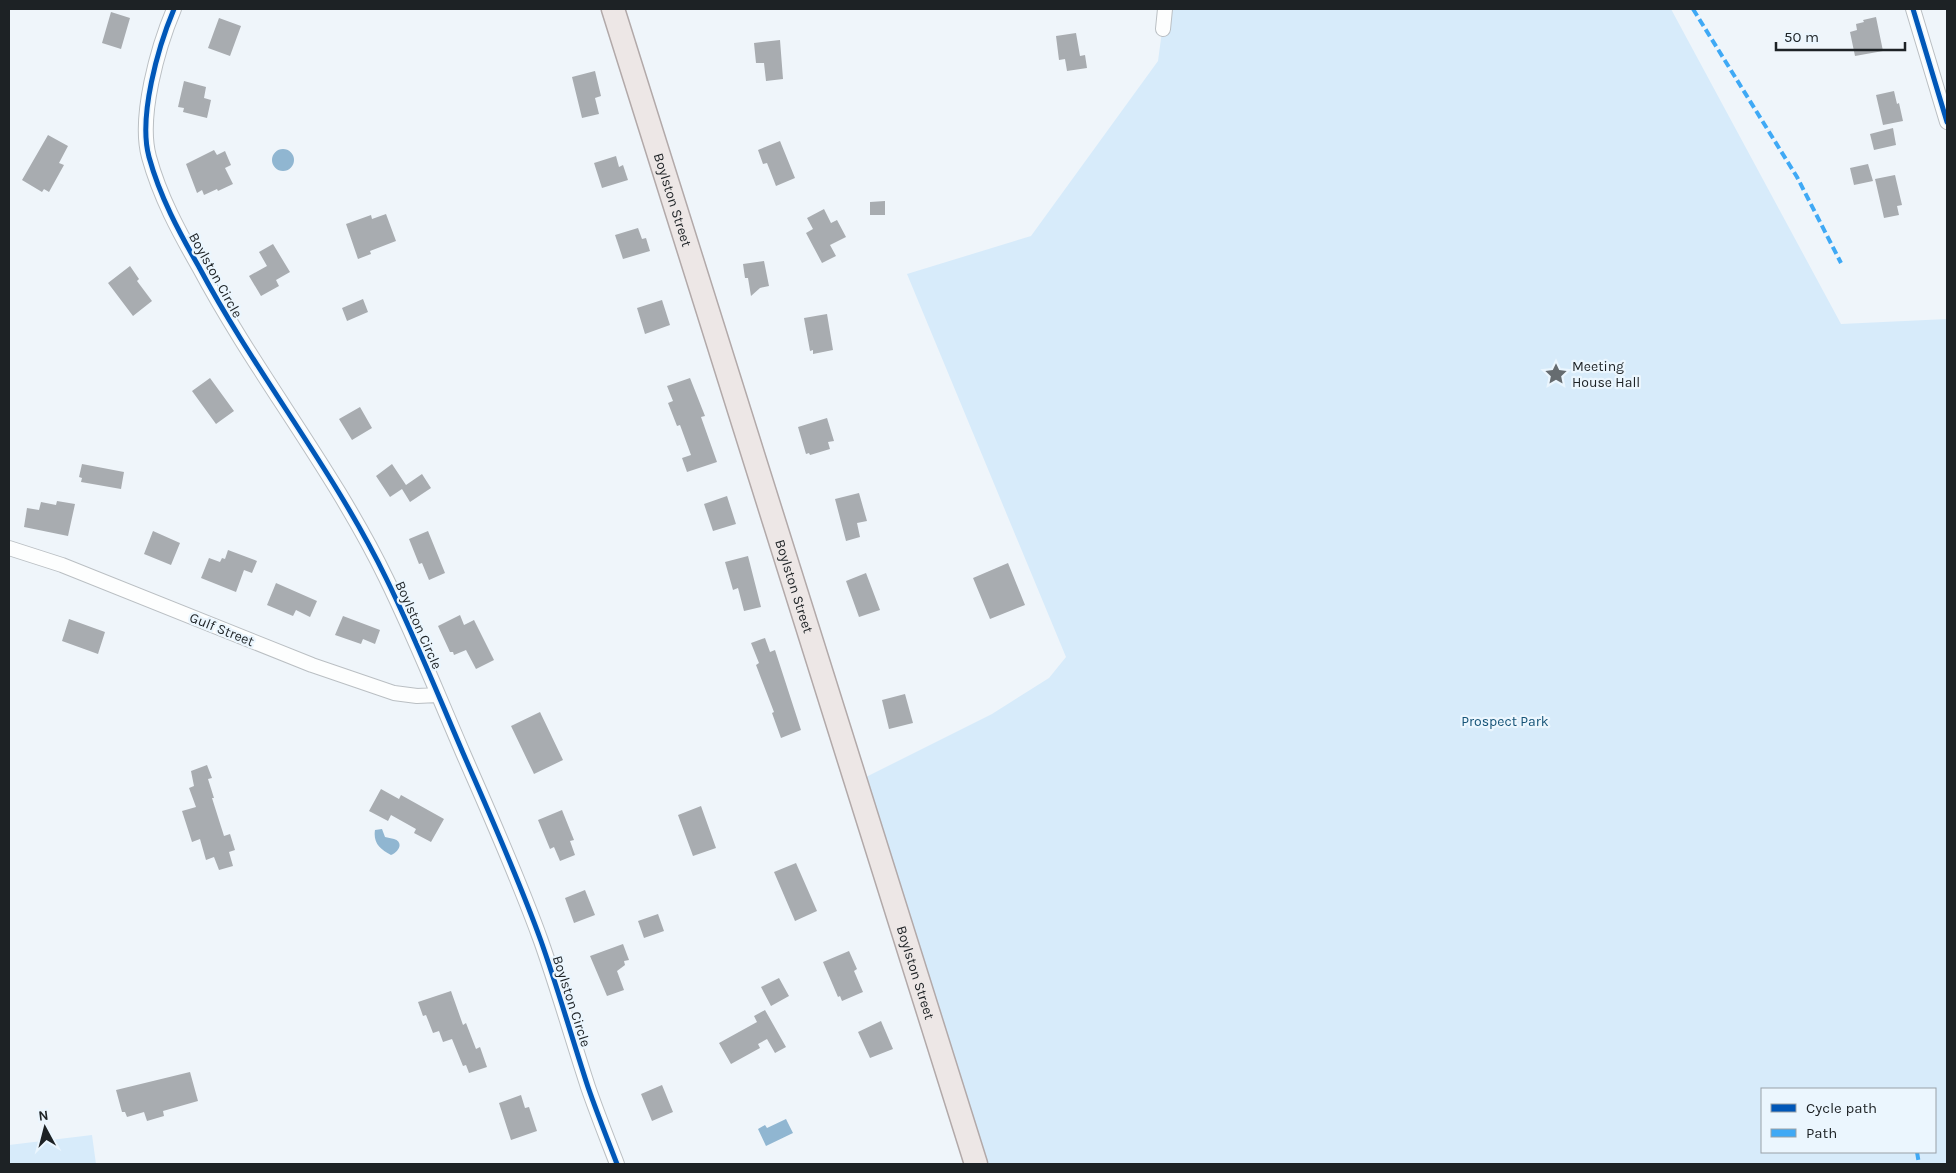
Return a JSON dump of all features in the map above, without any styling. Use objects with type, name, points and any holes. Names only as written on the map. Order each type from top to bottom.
[{"type":"main road","name":"Boylston Street","points":[[613,9],[976,1164]]},
{"type":"street","name":"Boylston Circle","points":[[174,9],[152,82],[146,120],[148,153],[157,182],[174,222],[223,312],[307,440],[354,518],[386,579],[490,814],[541,941],[590,1092],[617,1164]]},
{"type":"street","points":[[1163,29],[1165,9]]},
{"type":"street","points":[[1913,9],[1947,122]]},
{"type":"street","name":"Gulf Street","points":[[9,548],[62,565],[312,665],[394,693],[416,696],[438,695]]},
{"type":"green space","name":"Prospect Park","points":[[1165,9],[1671,9],[1841,324],[1947,319],[1947,1164],[976,1164],[856,782],[992,714],[1049,678],[1066,657],[907,274],[1031,236],[1158,61]]},
{"type":"green space","points":[[92,1135],[96,1164],[9,1164],[9,1145]]},
{"type":"water","points":[[283,149],[291,152],[294,160],[291,168],[283,171],[275,168],[272,160],[275,152]]},
{"type":"water","points":[[382,829],[385,837],[399,842],[400,845],[394,854],[391,855],[376,842],[375,830]]},
{"type":"water","points":[[786,1119],[793,1133],[766,1146],[758,1129],[765,1125],[767,1128]]},
{"type":"building","points":[[111,12],[130,18],[121,49],[102,43]]},
{"type":"building","points":[[1876,17],[1883,51],[1855,56],[1850,32],[1857,30],[1856,24]]},
{"type":"building","points":[[219,18],[241,26],[230,56],[208,48]]},
{"type":"building","points":[[1076,33],[1080,56],[1085,55],[1087,68],[1067,71],[1065,59],[1059,60],[1056,36]]},
{"type":"building","points":[[780,40],[783,79],[766,81],[764,63],[756,63],[754,43]]},
{"type":"building","points":[[595,71],[601,96],[595,98],[599,114],[582,118],[572,77]]},
{"type":"building","points":[[184,81],[206,87],[204,98],[211,100],[207,118],[183,112],[184,108],[178,107]]},
{"type":"building","points":[[1894,91],[1903,121],[1883,125],[1876,95]]},
{"type":"building","points":[[1893,128],[1896,145],[1874,150],[1870,134]]},
{"type":"building","points":[[48,135],[68,146],[59,163],[64,165],[49,192],[44,189],[42,192],[22,180]]},
{"type":"building","points":[[780,141],[795,178],[776,186],[767,163],[763,164],[758,150]]},
{"type":"building","points":[[214,150],[217,155],[225,151],[231,165],[225,168],[233,184],[204,195],[202,190],[197,193],[186,164]]},
{"type":"building","points":[[616,156],[619,167],[623,165],[628,180],[602,188],[594,163]]},
{"type":"building","points":[[1868,164],[1873,181],[1854,185],[1850,168]]},
{"type":"building","points":[[1895,175],[1902,205],[1897,206],[1899,215],[1884,218],[1875,179]]},
{"type":"building","points":[[885,201],[885,215],[870,215],[870,202]]},
{"type":"building","points":[[824,209],[831,223],[837,220],[846,237],[830,245],[836,256],[822,263],[806,233],[813,229],[807,218]]},
{"type":"building","points":[[386,214],[396,241],[370,251],[371,254],[358,259],[346,224],[371,215],[372,219]]},
{"type":"building","points":[[638,228],[642,239],[646,238],[650,251],[623,259],[615,235]]},
{"type":"building","points":[[273,244],[290,272],[276,280],[279,286],[261,296],[249,276],[267,266],[259,252]]},
{"type":"building","points":[[764,261],[769,286],[760,288],[751,296],[743,264]]},
{"type":"building","points":[[130,266],[139,279],[137,281],[152,301],[133,316],[108,283]]},
{"type":"building","points":[[363,299],[368,312],[347,321],[342,308]]},
{"type":"building","points":[[662,300],[670,325],[645,334],[637,308]]},
{"type":"building","points":[[827,314],[833,350],[813,354],[813,350],[810,351],[804,318]]},
{"type":"building","points":[[210,378],[234,411],[216,424],[192,391]]},
{"type":"building","points":[[690,378],[705,416],[701,417],[717,462],[687,472],[682,458],[691,455],[680,425],[677,426],[668,403],[673,401],[667,386]]},
{"type":"building","points":[[360,407],[372,428],[352,440],[339,419]]},
{"type":"building","points":[[827,418],[834,441],[828,442],[830,449],[810,455],[809,453],[806,454],[798,427]]},
{"type":"building","points":[[82,464],[124,472],[121,489],[81,482],[82,478],[79,477]]},
{"type":"building","points":[[392,464],[406,485],[422,474],[431,488],[410,502],[402,489],[390,497],[376,476]]},
{"type":"building","points":[[859,493],[867,521],[857,523],[860,537],[846,541],[835,499]]},
{"type":"building","points":[[727,496],[736,524],[713,531],[704,504]]},
{"type":"building","points":[[57,501],[75,504],[68,536],[24,527],[27,508],[39,510],[41,502],[56,505]]},
{"type":"building","points":[[153,531],[180,543],[171,565],[144,554]]},
{"type":"building","points":[[428,531],[445,573],[429,580],[422,563],[419,564],[409,539]]},
{"type":"building","points":[[228,550],[257,561],[252,573],[244,570],[236,592],[201,578],[209,558],[220,562],[222,558],[225,559]]},
{"type":"building","points":[[748,556],[761,607],[744,611],[738,588],[733,590],[725,562]]},
{"type":"building","points":[[1008,563],[1025,605],[990,619],[973,578]]},
{"type":"building","points":[[866,573],[880,610],[859,617],[846,581]]},
{"type":"building","points":[[276,583],[317,601],[310,617],[296,610],[293,616],[267,605]]},
{"type":"building","points":[[460,615],[464,625],[474,620],[494,660],[476,669],[466,650],[454,655],[453,652],[450,652],[438,626]]},
{"type":"building","points":[[343,616],[380,630],[375,644],[363,639],[361,644],[335,635]]},
{"type":"building","points":[[69,619],[105,632],[98,654],[62,641]]},
{"type":"building","points":[[765,638],[770,652],[775,650],[801,730],[781,738],[772,713],[774,712],[756,665],[759,663],[751,643]]},
{"type":"building","points":[[905,694],[913,723],[889,729],[882,700]]},
{"type":"building","points":[[540,712],[563,760],[534,774],[511,726]]},
{"type":"building","points":[[207,765],[212,778],[208,779],[214,798],[212,798],[224,836],[230,834],[235,850],[229,852],[233,866],[219,870],[214,857],[206,860],[200,839],[192,842],[182,811],[196,807],[189,788],[194,786],[191,771]]},
{"type":"building","points":[[381,789],[399,799],[401,795],[444,819],[431,842],[414,833],[416,829],[391,815],[388,821],[369,811]]},
{"type":"building","points":[[701,806],[716,848],[693,856],[678,815]]},
{"type":"building","points":[[562,810],[574,840],[570,841],[575,855],[560,861],[554,847],[550,849],[538,820]]},
{"type":"building","points":[[796,863],[817,911],[795,921],[774,872]]},
{"type":"building","points":[[585,890],[595,915],[574,923],[565,898]]},
{"type":"building","points":[[658,914],[664,931],[644,938],[638,921]]},
{"type":"building","points":[[623,944],[629,960],[624,961],[625,965],[617,971],[624,990],[607,996],[590,956]]},
{"type":"building","points":[[849,951],[857,969],[854,971],[863,992],[842,1001],[840,996],[838,997],[823,962]]},
{"type":"building","points":[[779,978],[789,996],[771,1006],[761,987]]},
{"type":"building","points":[[451,991],[463,1025],[466,1023],[476,1049],[480,1047],[487,1067],[469,1073],[466,1065],[463,1066],[452,1039],[443,1042],[439,1031],[433,1033],[426,1015],[423,1016],[418,1002]]},
{"type":"building","points":[[765,1010],[786,1047],[775,1053],[767,1039],[758,1044],[760,1048],[731,1064],[719,1043],[757,1022],[754,1016]]},
{"type":"building","points":[[881,1021],[893,1049],[870,1058],[858,1032]]},
{"type":"building","points":[[190,1072],[198,1101],[163,1111],[164,1116],[147,1121],[144,1112],[127,1117],[125,1112],[122,1112],[116,1090]]},
{"type":"building","points":[[662,1085],[673,1112],[652,1121],[641,1094]]},
{"type":"building","points":[[521,1095],[525,1108],[529,1107],[537,1131],[511,1140],[499,1103]]},
{"type":"marked path","points":[[1693,9],[1797,177],[1841,263]]},
{"type":"marked path","points":[[1917,1153],[1919,1164]]},
{"type":"cycle path","points":[[174,9],[156,62],[148,103],[146,141],[153,172],[177,227],[221,307],[319,460],[386,578],[426,665],[523,893],[547,959],[598,1116],[617,1164]]},
{"type":"cycle path","points":[[1913,9],[1947,122]]},
{"type":"place","name":"Meeting House Hall","points":[[1556,374]]}]
